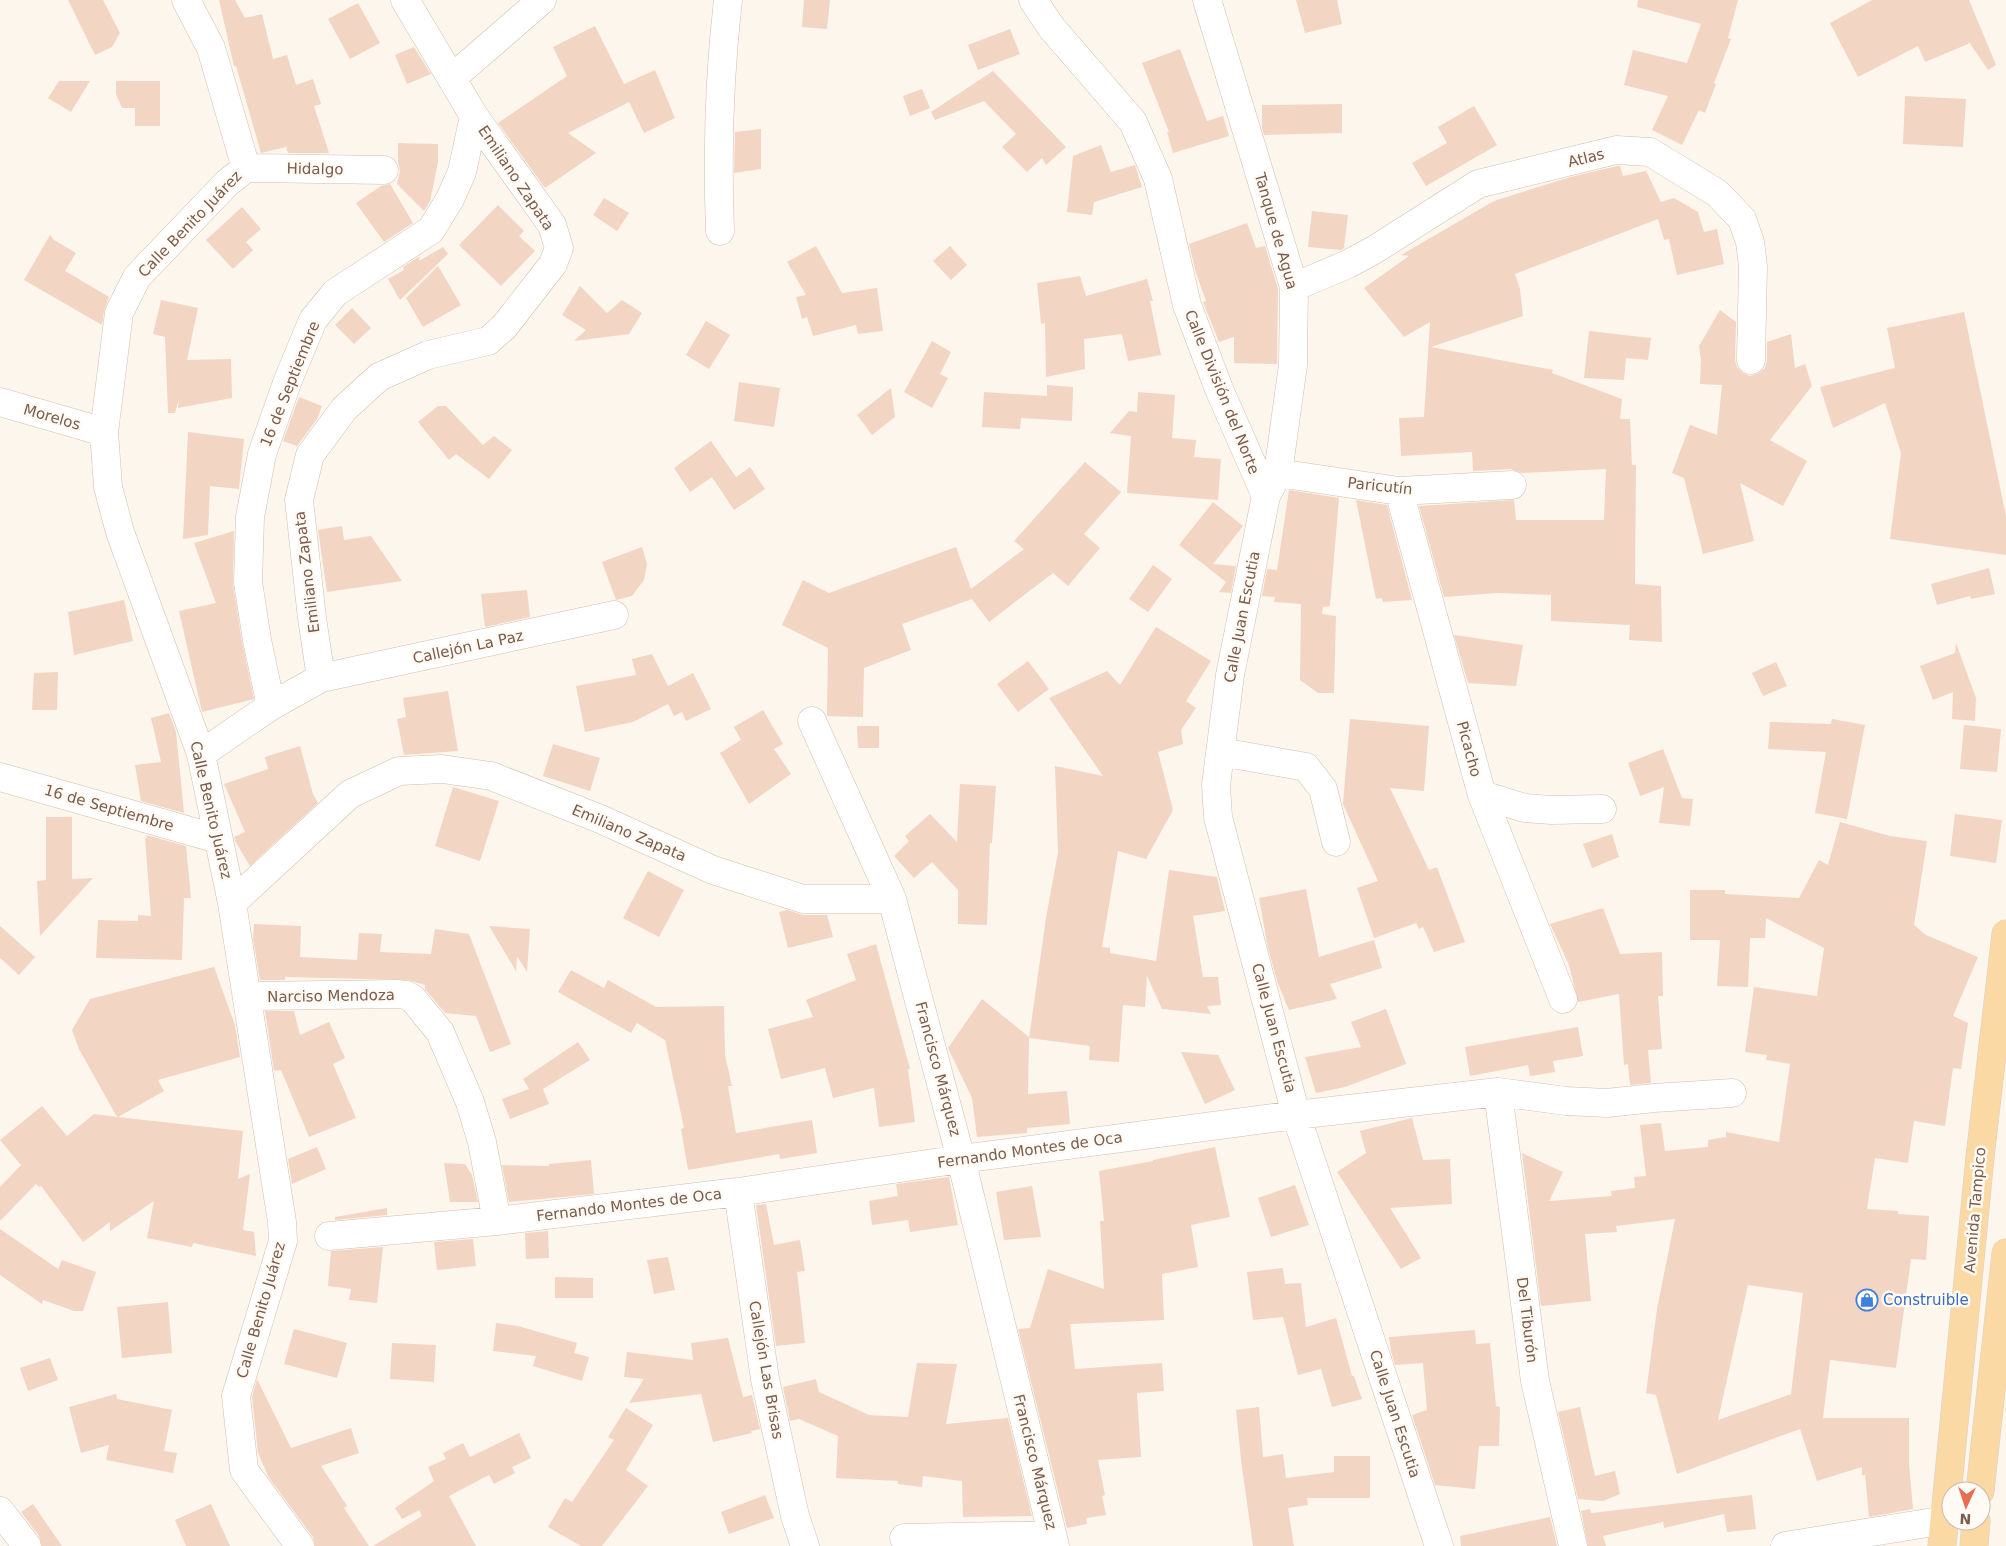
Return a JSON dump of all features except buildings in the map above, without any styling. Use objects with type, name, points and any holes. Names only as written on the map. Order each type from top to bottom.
[{"type":"main road","name":"Avenida Tampico","points":[[1944,1533],[1980,1156],[2006,934]]},
{"type":"main road","points":[[1981,1481],[2006,1253]]},
{"type":"main road","points":[[1974,1546],[1975,1531]]},
{"type":"street","name":"Calle Benito Juárez","points":[[186,0],[211,48],[246,168],[227,183],[137,278],[119,312],[104,432],[108,487],[120,532],[201,754],[232,903],[282,1222],[283,1241],[236,1396],[244,1470],[300,1546]]},
{"type":"street","points":[[405,0],[474,116]]},
{"type":"street","points":[[452,78],[542,0]]},
{"type":"street","points":[[720,231],[718,173],[719,90],[728,0]]},
{"type":"street","name":"Calle División del Norte","points":[[1033,0],[1051,27],[1133,122],[1158,179],[1187,305],[1218,389],[1272,485]]},
{"type":"street","name":"Tanque de Agua","points":[[1207,0],[1294,287],[1293,365],[1272,485]]},
{"type":"street","name":"Emiliano Zapata","points":[[321,678],[298,500],[310,455],[344,409],[379,377],[428,355],[488,341],[499,332],[553,264],[559,248],[552,225],[474,116]]},
{"type":"street","name":"16 de Septiembre","points":[[270,706],[248,582],[250,517],[262,454],[288,380],[313,320],[335,293],[431,230],[450,199],[462,172],[474,116]]},
{"type":"street","name":"Atlas","points":[[1294,287],[1348,264],[1374,250],[1478,184],[1616,150],[1650,152],[1717,193],[1742,219],[1750,242],[1752,266],[1751,360]]},
{"type":"street","name":"Hidalgo","points":[[246,168],[384,170]]},
{"type":"street","name":"Morelos","points":[[0,402],[104,432]]},
{"type":"street","name":"Paricutín","points":[[1272,485],[1399,491],[1512,485]]},
{"type":"street","name":"Calle Juan Escutia","points":[[1272,485],[1230,675],[1216,785],[1218,817],[1296,1115],[1439,1546]]},
{"type":"street","name":"Picacho","points":[[1399,491],[1482,794],[1563,999]]},
{"type":"street","name":"Callejón La Paz","points":[[321,678],[614,615]]},
{"type":"street","points":[[201,754],[270,706],[321,678]]},
{"type":"street","name":"Francisco Márquez","points":[[812,721],[892,899],[962,1159],[1054,1540]]},
{"type":"street","points":[[1221,752],[1306,767],[1323,789],[1336,842]]},
{"type":"street","name":"Emiliano Zapata","points":[[232,903],[350,794],[399,771],[442,769],[491,776],[598,818],[713,870],[802,899],[892,899]]},
{"type":"street","name":"16 de Septiembre","points":[[0,776],[218,839]]},
{"type":"street","points":[[1482,794],[1525,808],[1550,810],[1602,809]]},
{"type":"street","name":"Narciso Mendoza","points":[[247,996],[397,994],[406,995],[413,999],[440,1032],[470,1102],[482,1142],[497,1220]]},
{"type":"street","name":"Fernando Montes de Oca","points":[[329,1236],[497,1220],[738,1192],[962,1159],[1296,1115],[1498,1092],[1566,1101],[1607,1103],[1732,1093]]},
{"type":"street","name":"Del Tiburón","points":[[1498,1092],[1535,1381],[1573,1546]]},
{"type":"street","name":"Callejón Las Brisas","points":[[738,1192],[766,1379],[795,1516],[805,1546]]},
{"type":"street","points":[[0,1511],[27,1546]]},
{"type":"street","points":[[1793,1545],[1944,1533]]},
{"type":"street","points":[[904,1538],[1054,1540]]},
{"type":"place","name":"Construible","points":[[1867,1300]]}]
